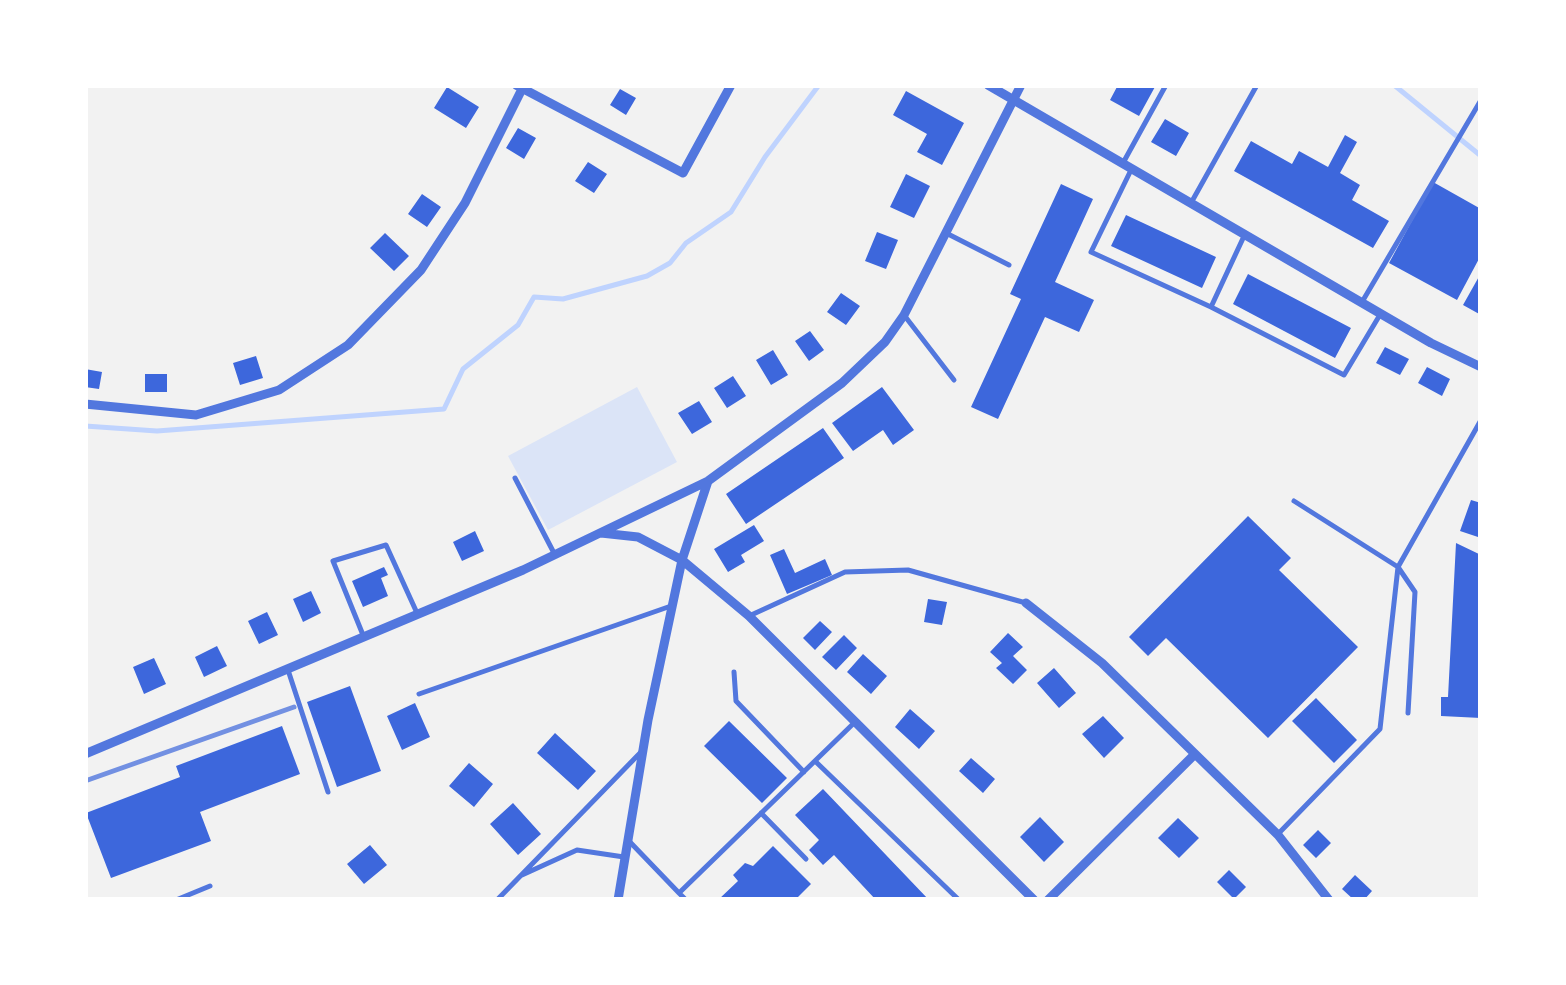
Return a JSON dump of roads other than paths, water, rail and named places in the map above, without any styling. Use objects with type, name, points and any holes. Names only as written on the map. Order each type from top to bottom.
[{"type":"street","points":[[85,404],[196,415],[279,390],[348,345],[421,270],[465,203],[519,87],[683,173],[731,85]]},
{"type":"street","points":[[988,85],[1380,313],[1481,367]]},
{"type":"street","points":[[85,754],[555,555],[708,481],[842,382],[885,342],[904,315],[1021,85]]},
{"type":"street","points":[[618,900],[642,751],[682,560],[708,481]]},
{"type":"street","points":[[600,533],[638,536],[682,560],[749,616],[1034,900]]},
{"type":"street","points":[[1026,603],[1102,663],[1278,834],[1329,900]]},
{"type":"street","points":[[1048,900],[1196,754]]},
{"type":"lane","points":[[1166,85],[1091,252],[1211,307],[1344,375],[1380,313]]},
{"type":"lane","points":[[1191,203],[1258,85]]},
{"type":"lane","points":[[1362,302],[1481,100]]},
{"type":"lane","points":[[946,233],[1009,265]]},
{"type":"lane","points":[[1211,307],[1246,234]]},
{"type":"lane","points":[[904,315],[954,380]]},
{"type":"lane","points":[[1278,834],[1380,729],[1398,567],[1481,420]]},
{"type":"lane","points":[[515,478],[555,555]]},
{"type":"lane","points":[[1294,501],[1398,567],[1415,592],[1408,713]]},
{"type":"lane","points":[[365,638],[333,561],[386,545],[418,615]]},
{"type":"lane","points":[[749,616],[845,572],[908,570],[1026,603]]},
{"type":"lane","points":[[419,694],[674,605]]},
{"type":"lane","points":[[288,670],[328,792]]},
{"type":"lane","points":[[734,672],[736,700],[804,772]]},
{"type":"lane","points":[[679,894],[856,722]]},
{"type":"lane","points":[[497,900],[642,751]]},
{"type":"lane","points":[[815,761],[959,900]]},
{"type":"lane","points":[[762,813],[806,859]]},
{"type":"lane","points":[[626,838],[686,900]]},
{"type":"lane","points":[[520,876],[576,850],[624,857]]},
{"type":"lane","points":[[176,900],[210,886]]},
{"type":"waterway","points":[[85,426],[157,431],[444,409],[463,369],[518,325],[534,297],[563,299],[647,276],[670,263],[686,243],[731,212],[765,157],[819,85]]},
{"type":"waterway","points":[[1394,85],[1481,156]]},
{"type":"railway","points":[[85,781],[294,707]]}]
